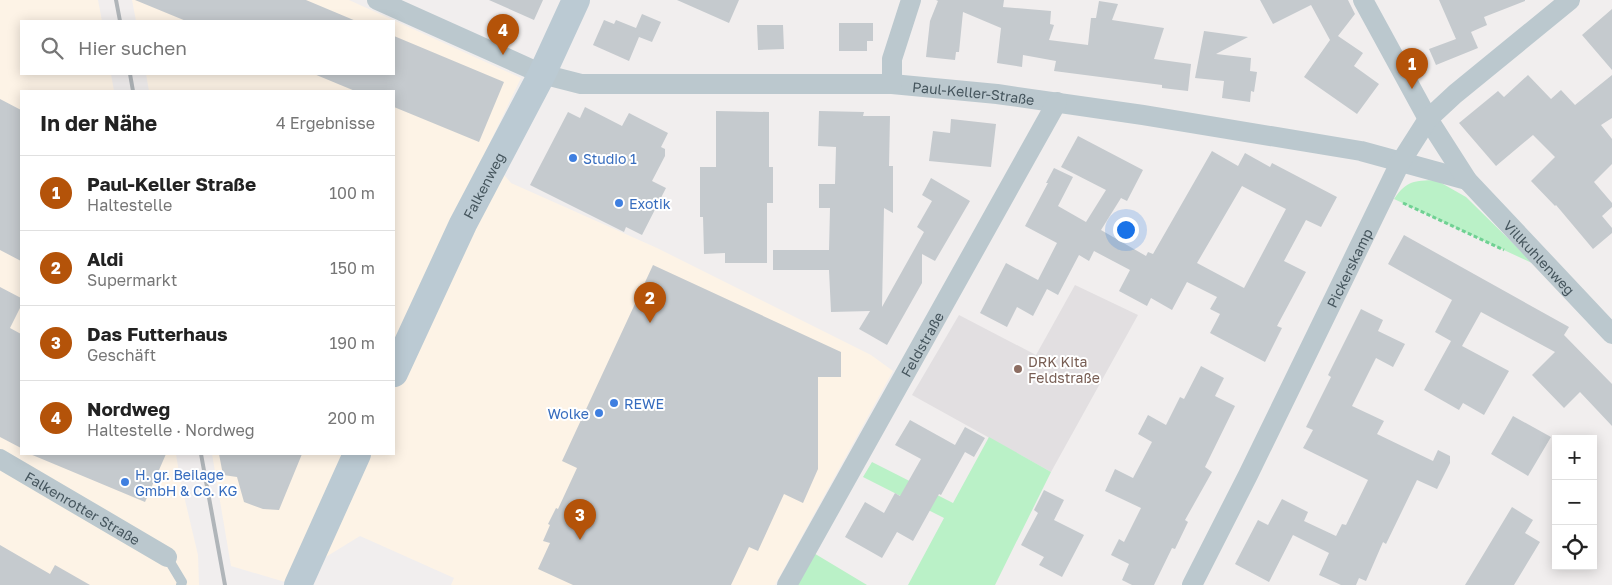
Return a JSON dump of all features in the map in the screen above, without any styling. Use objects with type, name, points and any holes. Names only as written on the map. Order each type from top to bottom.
[{"type":"main road","name":"Falkenweg","points":[[395,371],[474,202],[542,74],[576,0]]},
{"type":"main road","points":[[298,585],[357,455]]},
{"type":"street","name":"Paul-Keller-Straße","points":[[377,0],[542,74],[581,84],[892,84],[997,94],[1143,115],[1361,152],[1400,163]]},
{"type":"street","points":[[892,84],[892,59],[911,0]]},
{"type":"street","name":"Villkuhlenweg","points":[[1364,0],[1428,118],[1468,180],[1612,334]]},
{"type":"street","name":"Pickerskamp","points":[[1192,585],[1248,475],[1384,194],[1400,163],[1428,118],[1570,0]]},
{"type":"street","name":"Feldstraße","points":[[787,585],[1057,102]]},
{"type":"street","points":[[1400,163],[1468,180]]},
{"type":"street","name":"Falkenrotter Straße","points":[[0,459],[167,557]]},
{"type":"lane","points":[[167,557],[182,582],[181,585]]},
{"type":"path","points":[[1384,194],[1508,252]]},
{"type":"shaded area","points":[[0,0],[98,0],[102,20],[20,20],[20,75],[111,75],[114,90],[20,90],[20,455],[176,455],[198,555],[199,585],[0,585]]},
{"type":"shaded area","points":[[132,0],[349,0],[393,20],[136,20]]},
{"type":"shaded area","points":[[395,21],[521,78],[485,153],[511,183],[657,248],[871,355],[893,371],[775,585],[451,585],[454,578],[360,536],[285,582],[231,566],[212,455],[395,455],[395,90],[149,90],[146,75],[395,75]]},
{"type":"shaded area","name":"DRK Kita Feldstraße","points":[[1075,285],[1138,315],[1051,472],[912,395],[959,315],[1036,355]]},
{"type":"green space","points":[[1436,180],[1466,197],[1534,264],[1394,199],[1407,185]]},
{"type":"green space","points":[[989,437],[1051,472],[995,585],[908,585],[944,518],[863,477],[872,462],[953,503]]},
{"type":"green space","points":[[807,549],[867,585],[787,585]]},
{"type":"building","points":[[135,0],[306,0],[354,20],[184,20]]},
{"type":"building","points":[[489,0],[543,0],[534,20]]},
{"type":"building","points":[[677,0],[739,0],[729,23]]},
{"type":"building","points":[[936,0],[1004,0],[1003,7],[1051,11],[1050,24],[1054,25],[1049,40],[1088,45],[1091,18],[1096,18],[1099,1],[1118,4],[1112,20],[1164,28],[1154,59],[1191,64],[1188,91],[1162,88],[1162,85],[1054,71],[1056,61],[1023,55],[1022,67],[997,63],[1001,28],[963,12],[959,52],[956,52],[955,60],[926,57],[930,21],[938,1]]},
{"type":"building","points":[[1260,0],[1348,0],[1355,14],[1338,36],[1363,53],[1354,66],[1379,84],[1357,114],[1304,77],[1330,40],[1311,5],[1273,24]]},
{"type":"building","points":[[1439,0],[1525,1],[1484,17],[1487,25],[1471,32],[1478,48],[1436,65],[1429,49],[1456,39]]},
{"type":"building","points":[[1612,9],[1612,70],[1582,35]]},
{"type":"building","points":[[642,14],[661,22],[652,42],[639,37],[629,61],[593,45],[604,20],[614,24],[616,20],[636,28]]},
{"type":"building","points":[[839,23],[873,23],[873,41],[867,41],[867,51],[839,51]]},
{"type":"building","points":[[757,25],[783,25],[784,49],[758,50]]},
{"type":"building","points":[[1204,31],[1248,37],[1216,54],[1251,58],[1250,71],[1257,72],[1254,92],[1251,91],[1250,102],[1222,98],[1224,81],[1195,78]]},
{"type":"building","points":[[395,36],[504,82],[479,142],[395,107],[395,90],[353,90],[316,75],[395,75]]},
{"type":"building","points":[[1528,75],[1551,99],[1561,90],[1575,105],[1612,75],[1612,118],[1601,125],[1612,139],[1612,164],[1594,182],[1612,203],[1612,207],[1602,216],[1612,228],[1612,233],[1593,249],[1556,205],[1531,181],[1555,157],[1533,135],[1496,166],[1459,123],[1498,91],[1504,97]]},
{"type":"building","points":[[0,99],[20,109],[20,260],[0,250]]},
{"type":"building","points":[[585,107],[622,126],[629,113],[668,133],[661,147],[665,149],[665,156],[652,181],[666,188],[642,235],[626,227],[624,232],[530,185],[568,112],[580,118]]},
{"type":"building","points":[[716,111],[769,112],[769,167],[773,167],[773,203],[767,203],[767,263],[725,263],[725,253],[704,254],[703,217],[700,217],[700,167],[716,167]]},
{"type":"building","points":[[819,111],[864,112],[863,116],[890,116],[889,166],[893,166],[893,213],[884,208],[882,307],[924,232],[917,227],[932,201],[922,195],[931,178],[970,201],[935,261],[922,254],[922,283],[887,345],[859,329],[870,311],[831,312],[829,270],[773,270],[773,250],[829,250],[830,208],[819,208],[819,184],[835,184],[836,147],[818,146]]},
{"type":"building","points":[[951,119],[996,124],[991,167],[929,161],[933,131],[950,133]]},
{"type":"building","points":[[1078,136],[1143,170],[1127,201],[1121,198],[1101,230],[1146,256],[1148,252],[1153,254],[1212,151],[1238,166],[1245,153],[1270,167],[1272,163],[1337,197],[1321,227],[1306,220],[1284,261],[1306,272],[1277,326],[1282,328],[1265,362],[1210,333],[1220,314],[1210,309],[1217,297],[1187,282],[1172,310],[1151,298],[1147,306],[1119,291],[1130,270],[1094,251],[1089,261],[1079,255],[1058,295],[1047,289],[1033,316],[1017,307],[1007,327],[980,313],[1006,263],[1038,280],[1057,243],[1025,226],[1054,168],[1073,177],[1058,206],[1086,222],[1106,190],[1061,167]],"holes":[[[1242,186],[1286,209],[1244,288],[1197,263]]]},
{"type":"building","points":[[1404,235],[1569,327],[1564,335],[1612,384],[1612,426],[1580,392],[1564,408],[1532,375],[1555,352],[1481,312],[1462,346],[1509,371],[1484,415],[1463,403],[1459,410],[1424,390],[1451,341],[1435,332],[1452,300],[1388,264]]},
{"type":"building","points":[[653,265],[841,352],[841,377],[818,377],[818,469],[803,503],[784,494],[758,551],[749,547],[731,585],[573,585],[538,569],[550,543],[543,541],[550,525],[548,524],[556,508],[558,509],[577,468],[562,461]]},
{"type":"building","points":[[0,287],[20,297],[20,308],[10,328],[20,333],[20,447],[0,437]]},
{"type":"building","points":[[1361,309],[1383,320],[1378,331],[1405,344],[1393,367],[1376,358],[1352,406],[1384,421],[1377,434],[1433,461],[1438,450],[1450,456],[1450,463],[1437,489],[1417,480],[1386,544],[1383,542],[1366,581],[1359,578],[1356,585],[1341,585],[1319,575],[1329,553],[1293,535],[1269,582],[1235,564],[1258,520],[1268,525],[1282,499],[1308,512],[1304,521],[1336,536],[1342,524],[1346,525],[1368,480],[1303,448],[1313,430],[1306,427],[1331,377],[1328,375]]},
{"type":"building","points":[[1201,366],[1224,378],[1215,396],[1235,406],[1205,467],[1212,472],[1185,520],[1188,522],[1175,549],[1172,548],[1154,585],[1132,585],[1122,580],[1129,564],[1111,555],[1119,539],[1124,542],[1141,508],[1105,491],[1115,469],[1133,478],[1152,442],[1138,434],[1148,415],[1166,425],[1180,397],[1184,399]]},
{"type":"building","points":[[1513,416],[1551,437],[1528,476],[1491,454]]},
{"type":"building","points":[[910,420],[955,445],[965,427],[985,438],[974,457],[965,452],[913,541],[897,532],[882,558],[845,537],[865,502],[884,513],[895,493],[900,496],[921,459],[895,445]]},
{"type":"building","name":"H. gr. Beilage GmbH & Co. KG","points":[[32,455],[166,455],[145,502]]},
{"type":"building","points":[[219,455],[302,455],[279,510],[263,509],[244,502],[237,477],[223,475]]},
{"type":"building","points":[[1044,490],[1064,500],[1054,520],[1084,535],[1062,577],[1039,565],[1044,557],[1021,545],[1038,513],[1034,510]]},
{"type":"building","points":[[1512,507],[1533,520],[1525,533],[1540,542],[1514,585],[1465,585]]},
{"type":"building","points":[[0,545],[50,574],[55,565],[90,585],[0,585]]},
{"type":"railway","points":[[116,0],[120,20]]},
{"type":"railway","points":[[130,75],[133,90]]},
{"type":"railway","points":[[201,455],[225,585]]},
{"type":"place","name":"Nordweg","points":[[503,55]]},
{"type":"place","name":"Paul-Keller Straße","points":[[1412,89]]},
{"type":"place","name":"Studio 1","points":[[573,158]]},
{"type":"place","name":"Exotik","points":[[619,203]]},
{"type":"place","name":"Aldi","points":[[650,323]]},
{"type":"place","name":"DRK Kita Feldstraße","points":[[1018,369]]},
{"type":"place","name":"REWE","points":[[614,403]]},
{"type":"place","name":"Wolke","points":[[599,413]]},
{"type":"place","name":"H. gr. Beilage GmbH & Co. KG","points":[[125,482]]},
{"type":"place","name":"Das Futterhaus","points":[[580,540]]}]
